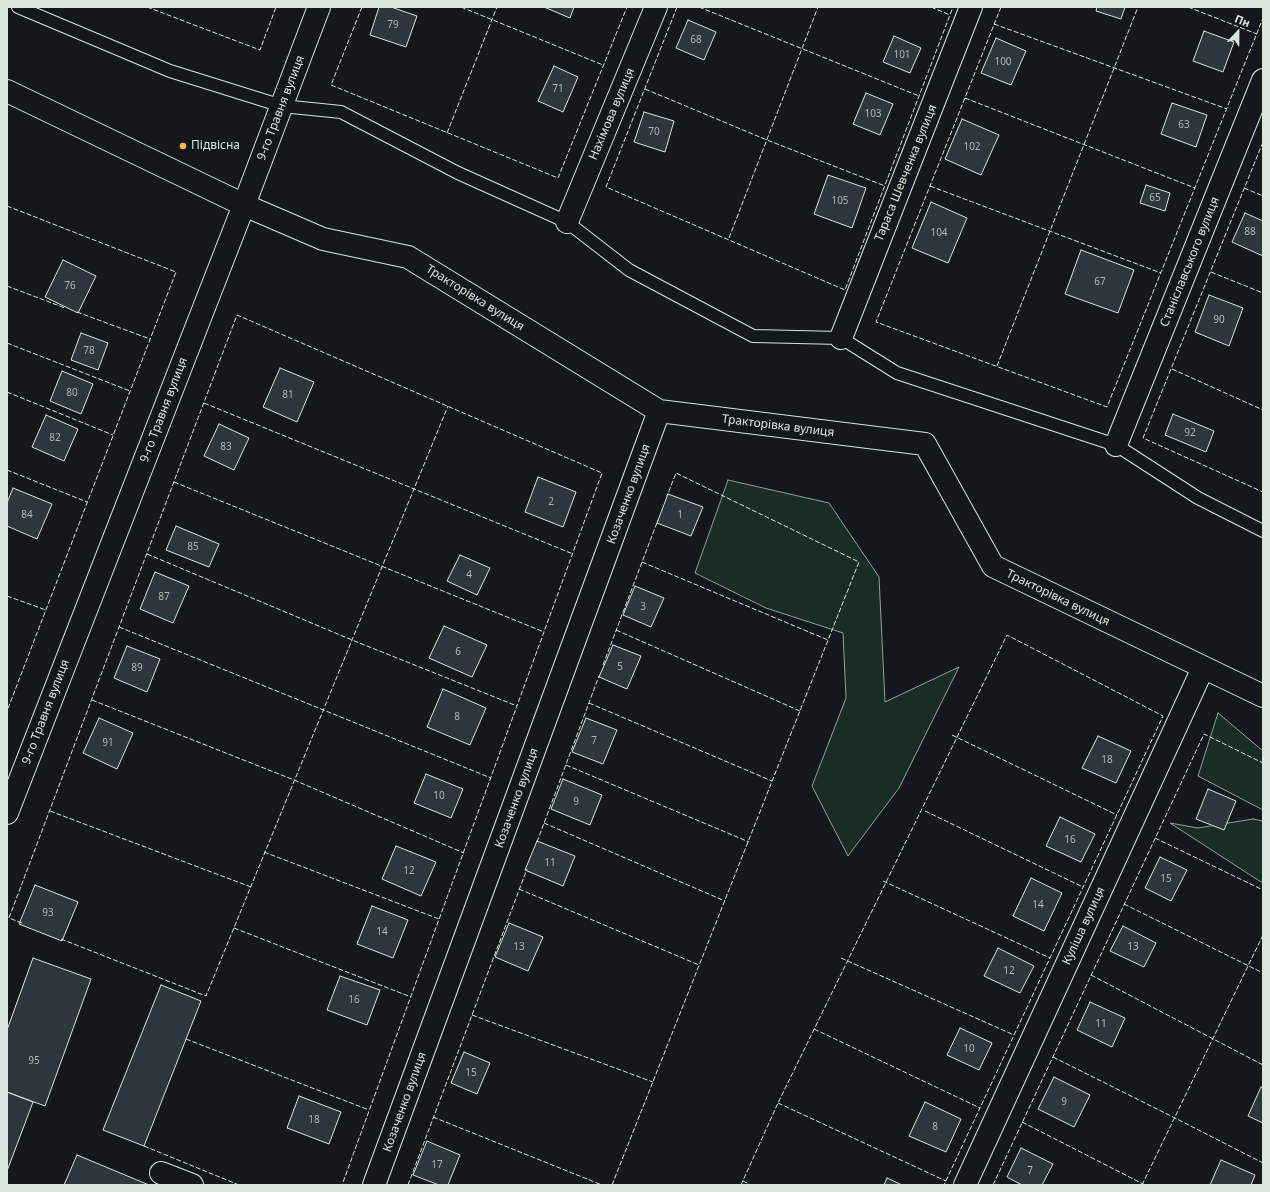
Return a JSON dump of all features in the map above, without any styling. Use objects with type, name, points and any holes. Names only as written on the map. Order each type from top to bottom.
[{"type":"street","name":"9-го Травня вулиця","points":[[7,812],[244,205],[319,7]]},
{"type":"street","name":"Нахімова вулиця","points":[[567,222],[656,7]]},
{"type":"street","name":"Тараса Шевченка вулиця","points":[[840,338],[971,7]]},
{"type":"street","name":"Станіславського вулиця","points":[[1116,445],[1263,80]]},
{"type":"street","name":"Тракторівка вулиця","points":[[7,91],[244,205],[323,239],[408,256],[659,411],[925,444],[993,566],[1263,696]]},
{"type":"street","name":"Козаченко вулиця","points":[[374,1185],[659,411]]},
{"type":"street","name":"Куліша вулиця","points":[[965,1185],[1203,668]]},
{"type":"street","points":[[161,1173],[192,1185]]},
{"type":"lane","points":[[18,7],[170,71],[282,106],[341,112],[458,173],[567,222],[629,270],[753,336],[840,338],[897,373],[1116,445],[1198,498],[1263,531]]},
{"type":"green space","points":[[728,480],[829,503],[879,577],[885,702],[959,667],[899,788],[848,856],[812,786],[846,698],[843,633],[766,608],[695,573]]},
{"type":"green space","points":[[1218,713],[1263,751],[1263,810],[1198,776]]},
{"type":"green space","points":[[1253,819],[1263,821],[1263,881],[1261,882],[1170,823],[1198,828]]},
{"type":"building","points":[[379,7],[391,7],[417,16],[406,47],[370,35]]},
{"type":"building","points":[[544,7],[574,7],[570,18]]},
{"type":"building","points":[[1097,7],[1125,7],[1121,19],[1096,11]]},
{"type":"building","points":[[688,20],[716,32],[704,60],[676,48]]},
{"type":"building","points":[[1204,31],[1234,42],[1223,72],[1193,61]]},
{"type":"building","points":[[894,36],[921,48],[910,73],[883,62]]},
{"type":"building","points":[[996,38],[1026,51],[1011,85],[981,73]]},
{"type":"building","points":[[554,66],[578,77],[563,112],[538,101]]},
{"type":"building","points":[[866,93],[893,104],[880,135],[853,124]]},
{"type":"building","points":[[1172,103],[1207,115],[1196,147],[1161,134]]},
{"type":"building","points":[[644,112],[674,121],[665,152],[634,142]]},
{"type":"building","points":[[962,119],[999,135],[981,175],[945,159]]},
{"type":"building","points":[[828,175],[866,188],[852,228],[814,214]]},
{"type":"building","points":[[1146,185],[1170,193],[1165,211],[1140,203]]},
{"type":"building","points":[[931,202],[967,218],[948,263],[912,248]]},
{"type":"building","points":[[1245,213],[1263,221],[1263,256],[1232,242]]},
{"type":"building","points":[[1081,250],[1134,270],[1118,313],[1065,294]]},
{"type":"building","points":[[63,260],[96,276],[78,313],[45,297]]},
{"type":"building","points":[[1209,295],[1243,308],[1229,346],[1195,332]]},
{"type":"building","points":[[81,333],[108,343],[98,370],[71,360]]},
{"type":"building","points":[[280,368],[314,382],[297,422],[263,407]]},
{"type":"building","points":[[62,371],[93,384],[81,414],[50,401]]},
{"type":"building","points":[[1173,414],[1214,431],[1206,452],[1165,435]]},
{"type":"building","points":[[46,415],[78,429],[64,461],[32,447]]},
{"type":"building","points":[[219,424],[249,438],[234,470],[204,456]]},
{"type":"building","points":[[538,477],[576,492],[563,527],[525,512]]},
{"type":"building","points":[[13,488],[52,504],[37,539],[7,526],[7,503]]},
{"type":"building","points":[[668,494],[703,507],[691,536],[657,523]]},
{"type":"building","points":[[176,526],[219,544],[209,567],[166,550]]},
{"type":"building","points":[[460,555],[490,568],[477,595],[447,581]]},
{"type":"building","points":[[155,572],[189,586],[173,623],[140,609]]},
{"type":"building","points":[[635,586],[664,598],[651,627],[623,615]]},
{"type":"building","points":[[444,626],[487,645],[472,677],[429,658]]},
{"type":"building","points":[[613,645],[641,656],[627,689],[599,677]]},
{"type":"building","points":[[127,646],[160,659],[147,692],[114,678]]},
{"type":"building","points":[[443,689],[486,708],[470,745],[427,727]]},
{"type":"building","points":[[99,718],[133,733],[117,769],[83,753]]},
{"type":"building","points":[[586,718],[617,730],[603,764],[572,752]]},
{"type":"building","points":[[1098,736],[1131,751],[1116,783],[1082,768]]},
{"type":"building","points":[[426,774],[463,789],[451,818],[414,803]]},
{"type":"building","points":[[563,779],[602,795],[590,825],[551,809]]},
{"type":"building","points":[[1208,789],[1236,801],[1224,830],[1196,819]]},
{"type":"building","points":[[1060,817],[1095,834],[1081,862],[1046,846]]},
{"type":"building","points":[[537,841],[575,856],[563,886],[525,870]]},
{"type":"building","points":[[396,846],[436,862],[421,896],[382,879]]},
{"type":"building","points":[[1160,857],[1187,870],[1171,901],[1145,888]]},
{"type":"building","points":[[1031,878],[1062,893],[1044,931],[1013,916]]},
{"type":"building","points":[[35,885],[78,902],[62,941],[19,924]]},
{"type":"building","points":[[372,906],[408,920],[393,958],[357,944]]},
{"type":"building","points":[[509,923],[543,937],[528,971],[495,957]]},
{"type":"building","points":[[1123,926],[1156,943],[1144,967],[1110,951]]},
{"type":"building","points":[[998,948],[1034,966],[1020,993],[984,976]]},
{"type":"building","points":[[33,958],[91,979],[45,1106],[7,1092],[7,1030]]},
{"type":"building","points":[[340,976],[380,990],[367,1025],[327,1010]]},
{"type":"building","points":[[161,985],[201,1001],[144,1146],[103,1130]]},
{"type":"building","points":[[1090,1002],[1125,1018],[1112,1047],[1077,1030]]},
{"type":"building","points":[[960,1028],[992,1043],[979,1070],[947,1055]]},
{"type":"building","points":[[464,1052],[490,1063],[477,1094],[451,1083]]},
{"type":"building","points":[[1054,1077],[1090,1095],[1074,1127],[1038,1109]]},
{"type":"building","points":[[1261,1087],[1263,1088],[1263,1123],[1248,1116]]},
{"type":"building","points":[[7,1092],[33,1102],[7,1171]]},
{"type":"building","points":[[299,1096],[341,1112],[329,1144],[287,1128]]},
{"type":"building","points":[[925,1102],[961,1119],[946,1152],[909,1136]]},
{"type":"building","points":[[427,1141],[460,1155],[448,1185],[439,1185],[413,1175]]},
{"type":"building","points":[[1021,1148],[1053,1164],[1042,1185],[1022,1185],[1007,1177]]},
{"type":"building","points":[[77,1155],[149,1185],[64,1185]]},
{"type":"building","points":[[1221,1160],[1255,1175],[1251,1185],[1210,1185]]},
{"type":"building","points":[[887,1178],[902,1185],[884,1185]]},
{"type":"fence","points":[[147,7],[260,50],[276,7]]},
{"type":"fence","points":[[362,7],[331,85],[558,178],[627,7]]},
{"type":"fence","points":[[461,7],[603,65]]},
{"type":"fence","points":[[447,133],[497,7]]},
{"type":"fence","points":[[677,7],[606,187],[845,290],[953,7]]},
{"type":"fence","points":[[699,7],[919,96]]},
{"type":"fence","points":[[729,238],[818,7]]},
{"type":"fence","points":[[931,7],[950,15]]},
{"type":"fence","points":[[1001,7],[876,322],[1107,407],[1263,18]]},
{"type":"fence","points":[[997,366],[1138,7]]},
{"type":"fence","points":[[1188,7],[1257,34]]},
{"type":"fence","points":[[994,24],[1227,109]]},
{"type":"fence","points":[[645,89],[767,140],[885,186]]},
{"type":"fence","points":[[965,98],[1195,188]]},
{"type":"fence","points":[[1263,142],[1143,438],[1263,492]]},
{"type":"fence","points":[[930,186],[1161,273]]},
{"type":"fence","points":[[1244,188],[1263,196]]},
{"type":"fence","points":[[7,206],[176,272],[7,711]]},
{"type":"fence","points":[[1211,272],[1263,293]]},
{"type":"fence","points":[[7,286],[65,308]]},
{"type":"fence","points":[[77,312],[150,339]]},
{"type":"fence","points":[[22,923],[9,918],[237,315],[602,473],[342,1185]]},
{"type":"fence","points":[[7,343],[130,391]]},
{"type":"fence","points":[[1172,369],[1263,410]]},
{"type":"fence","points":[[7,392],[113,435]]},
{"type":"fence","points":[[204,403],[573,554]]},
{"type":"fence","points":[[61,939],[206,996],[448,406]]},
{"type":"fence","points":[[7,470],[87,502]]},
{"type":"fence","points":[[612,1185],[859,562],[676,473],[667,496]]},
{"type":"fence","points":[[174,482],[544,632]]},
{"type":"fence","points":[[603,665],[658,520]]},
{"type":"fence","points":[[147,554],[352,640],[517,706]]},
{"type":"fence","points":[[642,562],[828,640]]},
{"type":"fence","points":[[7,596],[46,610]]},
{"type":"fence","points":[[119,627],[491,778]]},
{"type":"fence","points":[[616,630],[800,711]]},
{"type":"fence","points":[[741,1185],[778,1103],[1007,635],[1163,716],[944,1185]]},
{"type":"fence","points":[[537,842],[599,676]]},
{"type":"fence","points":[[92,700],[294,780],[464,853]]},
{"type":"fence","points":[[589,703],[772,781]]},
{"type":"fence","points":[[993,1185],[1204,734],[1263,763]]},
{"type":"fence","points":[[952,735],[1117,815]]},
{"type":"fence","points":[[566,765],[749,842]]},
{"type":"fence","points":[[50,811],[251,887]]},
{"type":"fence","points":[[925,811],[1083,887]]},
{"type":"fence","points":[[544,823],[725,901]]},
{"type":"fence","points":[[1155,838],[1263,890]]},
{"type":"fence","points":[[264,852],[439,919]]},
{"type":"fence","points":[[408,1185],[527,869]]},
{"type":"fence","points":[[883,881],[1050,958]]},
{"type":"fence","points":[[519,889],[699,965]]},
{"type":"fence","points":[[1124,904],[1263,973]]},
{"type":"fence","points":[[234,928],[411,997]]},
{"type":"fence","points":[[1142,1185],[1263,935]]},
{"type":"fence","points":[[841,958],[1014,1035]]},
{"type":"fence","points":[[1091,975],[1263,1065]]},
{"type":"fence","points":[[472,1015],[653,1082]]},
{"type":"fence","points":[[814,1029],[980,1108]]},
{"type":"fence","points":[[186,1039],[369,1110]]},
{"type":"fence","points":[[1053,1057],[1263,1163]]},
{"type":"fence","points":[[778,1103],[946,1181]]},
{"type":"fence","points":[[433,1117],[602,1185]]},
{"type":"fence","points":[[1022,1122],[1145,1185]]},
{"type":"fence","points":[[144,1146],[239,1185]]},
{"type":"fence","points":[[743,1181],[751,1185]]},
{"type":"place","name":"Підвісна","points":[[183,146]]}]
